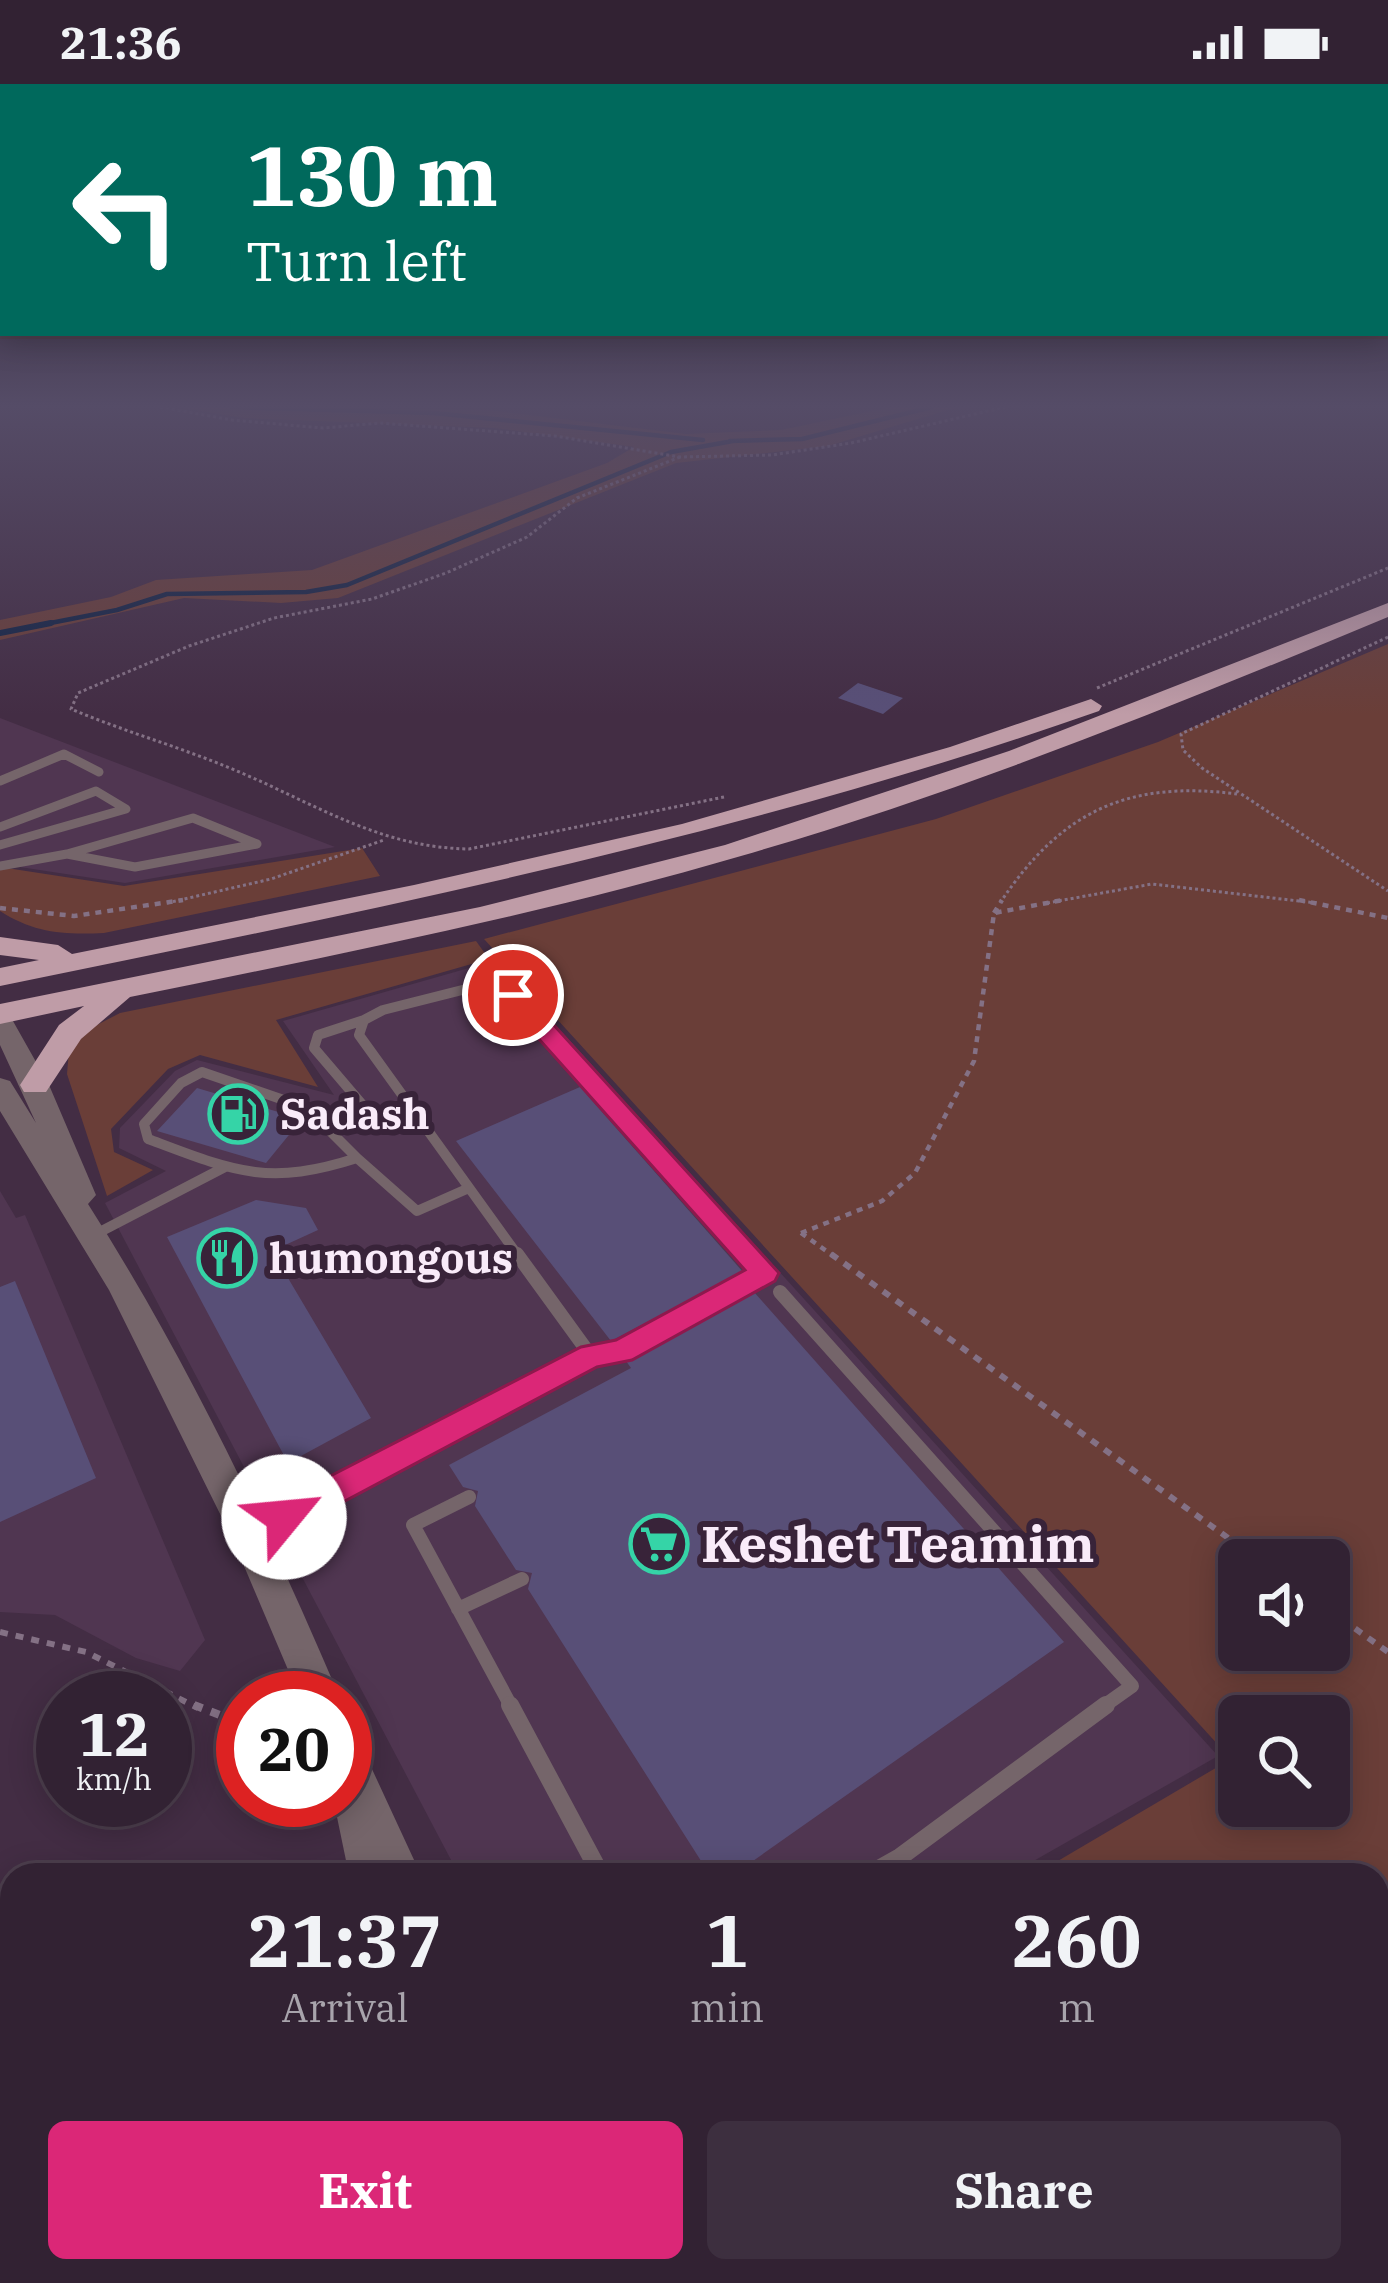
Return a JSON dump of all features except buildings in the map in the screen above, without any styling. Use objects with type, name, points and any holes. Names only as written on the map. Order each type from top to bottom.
[{"type":"highway","points":[[0,977],[583,857],[830,793],[1067,716],[1388,586]]},
{"type":"highway","points":[[0,1017],[503,910],[760,843],[1091,731],[1388,609]]},
{"type":"highway","points":[[0,946],[40,953],[126,951]]},
{"type":"highway","points":[[35,1085],[70,1032],[132,986]]},
{"type":"street","points":[[0,1017],[71,1165],[94,1235]]},
{"type":"street","points":[[0,1088],[94,1235],[249,1535],[308,1671]]},
{"type":"street","points":[[372,1815],[394,1863]]},
{"type":"street","points":[[359,1827],[368,1863]]},
{"type":"lane","points":[[0,781],[64,754],[99,772]]},
{"type":"lane","points":[[0,827],[96,791],[126,809],[0,845]]},
{"type":"lane","points":[[0,866],[67,854],[193,818],[257,844],[135,867],[67,854]]},
{"type":"lane","points":[[249,1535],[591,1356],[621,1351],[765,1273],[502,986],[469,985],[317,1036],[314,1048],[372,1117],[419,1118]]},
{"type":"lane","points":[[364,1020],[359,1035],[591,1356]]},
{"type":"lane","points":[[357,1158],[318,1172],[259,1179],[148,1139],[144,1124],[181,1083],[202,1072],[309,1105],[335,1126],[357,1158],[417,1211],[470,1188]]},
{"type":"lane","points":[[94,1235],[225,1167]]},
{"type":"lane","points":[[780,1292],[1132,1686],[889,1863]]},
{"type":"lane","points":[[469,1497],[413,1525],[595,1863]]},
{"type":"lane","points":[[458,1609],[522,1579]]},
{"type":"path","points":[[563,510],[526,537],[446,573],[372,599],[274,618],[189,646],[79,693],[71,710],[245,775],[384,840],[440,850],[469,849],[724,797]]},
{"type":"path","points":[[1094,689],[1388,568]]},
{"type":"path","points":[[1388,637],[1181,734],[1184,749],[1239,795],[1388,890]]},
{"type":"path","points":[[1230,1539],[801,1233],[882,1201],[915,1173],[974,1061],[994,914],[1018,872],[1052,837],[1125,796],[1152,788],[1196,786],[1239,795]]},
{"type":"path","points":[[0,908],[71,916],[199,896],[311,870],[384,840]]},
{"type":"path","points":[[994,914],[1153,884],[1305,901],[1388,918]]},
{"type":"path","points":[[1350,1625],[1388,1652]]},
{"type":"path","points":[[0,1632],[29,1634],[170,1690],[216,1721]]},
{"type":"shaded area","points":[[478,510],[559,510],[338,598],[281,603],[184,598],[0,640],[0,620],[111,597],[156,580],[312,570]]},
{"type":"shaded area","points":[[1388,644],[1388,1863],[1054,1863],[1218,1767],[1218,1827],[1350,1827],[1350,1695],[1218,1695],[1218,1745],[484,939],[936,819],[1158,742]]},
{"type":"shaded area","points":[[0,718],[335,847],[125,883],[0,864]]},
{"type":"shaded area","points":[[362,848],[380,876],[104,933],[50,931],[0,911],[0,867],[124,886]]},
{"type":"shaded area","points":[[476,941],[489,959],[276,1020],[318,1087],[200,1055],[168,1069],[111,1129],[114,1152],[153,1170],[107,1196],[67,1074],[69,1050],[93,1027],[120,1013]]},
{"type":"shaded area","points":[[497,960],[1218,1756],[1030,1863],[453,1863],[372,1710],[372,1671],[352,1671],[105,1203],[166,1171],[119,1148],[120,1128],[175,1071],[197,1060],[334,1095],[283,1021]]},
{"type":"shaded area","points":[[0,1191],[16,1218],[25,1215],[205,1640],[180,1671],[136,1658],[55,1615],[0,1612]]},
{"type":"waterway","points":[[35,626],[117,610],[167,594],[306,592],[347,585],[531,510]]},
{"type":"waterway","points":[[0,633],[51,623]]},
{"type":"place","name":"Sadash","points":[[238,1114]]},
{"type":"place","name":"humongous","points":[[227,1258]]},
{"type":"place","name":"Keshet Teamim","points":[[659,1544]]},
{"type":"route","points":[[284,1517],[591,1356],[621,1351],[765,1273],[513,995]]}]
